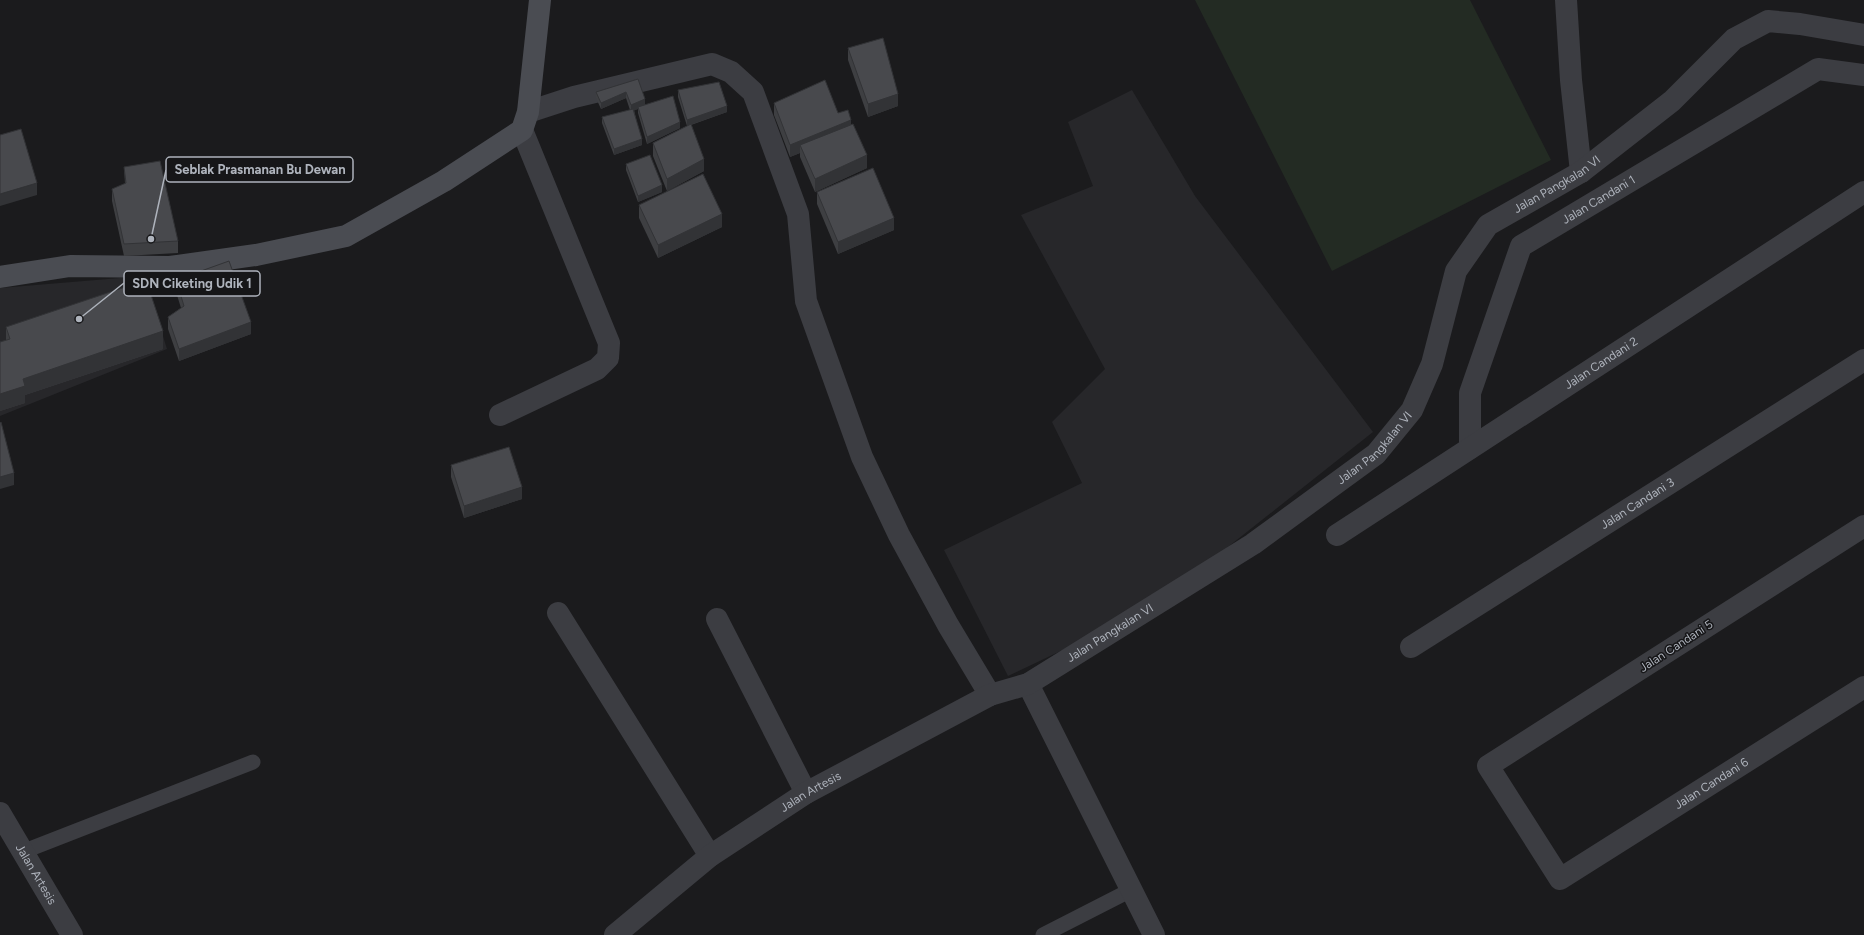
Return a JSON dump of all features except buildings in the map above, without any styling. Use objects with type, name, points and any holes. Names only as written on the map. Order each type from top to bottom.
[{"type":"street","points":[[500,415],[597,369],[608,358],[609,343],[525,121],[540,0]]},
{"type":"street","points":[[1566,0],[1571,80],[1581,172]]},
{"type":"street","name":"Jalan Pangkalan VI","points":[[1028,684],[1253,544],[1376,454],[1412,410],[1432,364],[1456,271],[1488,225],[1581,172],[1672,101],[1734,40],[1768,21],[1800,24],[1864,34]]},
{"type":"street","points":[[0,277],[70,266],[170,267],[256,255],[346,236],[444,181],[525,121],[574,97],[712,64],[731,72],[753,92],[798,214],[806,301],[862,457],[903,542],[948,624],[990,695]]},
{"type":"street","name":"Jalan Candani 1","points":[[1470,448],[1470,393],[1520,246],[1818,69],[1864,74]]},
{"type":"street","name":"Jalan Candani 2","points":[[1337,535],[1864,192]]},
{"type":"street","name":"Jalan Candani 3","points":[[1411,647],[1864,360]]},
{"type":"street","name":"Jalan Candani 5","points":[[1560,879],[1488,766],[1864,526]]},
{"type":"street","points":[[558,613],[710,856]]},
{"type":"street","points":[[716,619],[806,793]]},
{"type":"street","points":[[1028,684],[1154,935]]},
{"type":"street","name":"Jalan Artesis","points":[[615,935],[710,856],[806,793],[990,695],[1028,684]]},
{"type":"street","name":"Jalan Candani 6","points":[[1560,879],[1864,687]]},
{"type":"street","name":"Jalan Artesis","points":[[0,812],[22,852],[72,935]]},
{"type":"lane","points":[[22,852],[253,762]]},
{"type":"lane","points":[[1043,935],[1131,890]]},
{"type":"shaded area","points":[[1195,0],[1470,0],[1551,160],[1332,271]]},
{"type":"shaded area","points":[[1132,90],[1195,196],[1373,432],[1151,608],[1008,676],[944,550],[1082,483],[1052,422],[1105,369],[1021,215],[1093,186],[1068,122]]},
{"type":"shaded area","points":[[144,276],[167,349],[0,416],[0,288]]},
{"type":"place","name":"Seblak Prasmanan Bu Dewan","points":[[151,239]]},
{"type":"place","name":"SDN Ciketing Udik 1","points":[[79,319]]}]
